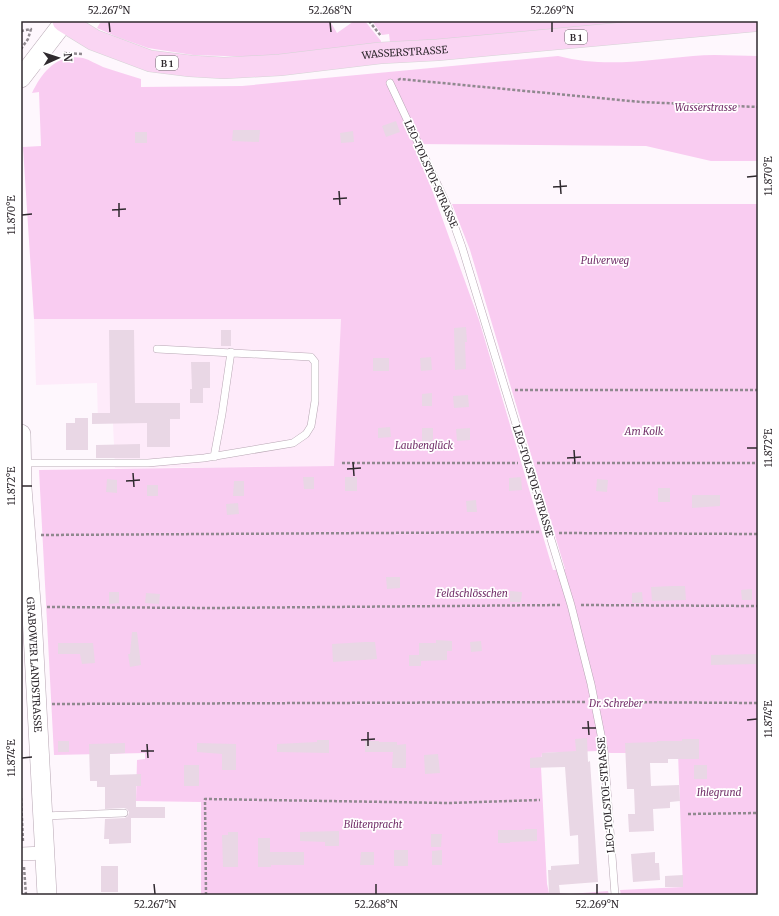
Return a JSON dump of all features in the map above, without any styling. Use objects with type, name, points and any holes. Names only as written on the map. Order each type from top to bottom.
[{"type":"main road","name":"WASSERSTRASSE","points":[[63,21],[94,40],[150,61],[190,66],[224,68],[754,21]]},
{"type":"main road","points":[[21,78],[63,21]]},
{"type":"main road","name":"GRABOWER LANDSTRASSE","points":[[21,434],[22,488],[37,705],[47,895]]},
{"type":"street","points":[[21,854],[45,853]]},
{"type":"lane","name":"LEO-TOLSTOI-STRASSE","points":[[390,83],[447,205],[462,247],[571,605],[595,702],[604,750],[615,895]]},
{"type":"lane","points":[[22,463],[148,463],[214,456],[293,443],[306,434],[311,426],[315,401],[316,362],[311,357],[157,349]]},
{"type":"lane","points":[[214,456],[231,352]]},
{"type":"lane","points":[[43,816],[124,813]]},
{"type":"path","points":[[368,21],[383,39]]},
{"type":"path","points":[[21,30],[31,29],[28,39],[21,49]]},
{"type":"path","points":[[390,83],[400,79],[641,102],[758,107]]},
{"type":"path","points":[[506,389],[583,391],[758,390]]},
{"type":"path","points":[[342,463],[758,462]]},
{"type":"path","points":[[36,535],[541,532],[758,534]]},
{"type":"path","points":[[47,607],[222,608],[571,605],[758,606]]},
{"type":"path","points":[[37,705],[595,702],[758,703]]},
{"type":"path","points":[[206,895],[205,799],[449,803],[540,800]]},
{"type":"path","points":[[688,814],[758,813]]},
{"type":"shaded area","points":[[34,319],[341,319],[335,466],[115,468],[113,423],[98,423],[97,383],[36,385]]},
{"type":"green space","points":[[129,21],[330,21],[337,33],[354,21],[365,21],[381,43],[260,57],[193,55],[148,48],[97,28],[100,23]]},
{"type":"green space","points":[[372,21],[660,21],[421,41],[390,42],[389,34],[382,35]]},
{"type":"green space","points":[[701,55],[758,56],[758,161],[711,161],[646,146],[413,144],[432,190],[479,320],[553,570],[565,569],[470,250],[452,204],[758,204],[758,895],[621,895],[620,890],[683,887],[678,753],[611,753],[598,751],[542,753],[541,767],[547,884],[549,893],[570,894],[608,891],[609,895],[201,895],[201,802],[136,801],[137,760],[145,759],[145,753],[54,755],[39,470],[334,466],[341,319],[34,319],[23,147],[41,146],[39,92],[32,93],[46,71],[58,61],[65,58],[74,57],[83,58],[103,67],[141,79],[141,87],[242,86],[558,56],[592,62],[626,62]]},
{"type":"building","points":[[396,121],[400,132],[386,137],[382,126]]},
{"type":"building","points":[[233,130],[260,130],[259,142],[232,141]]},
{"type":"building","points":[[353,131],[354,142],[341,143],[340,133]]},
{"type":"building","points":[[135,132],[147,132],[147,143],[135,143]]},
{"type":"building","points":[[466,327],[466,369],[455,370],[454,328]]},
{"type":"building","points":[[109,330],[134,330],[135,403],[180,403],[180,419],[170,419],[170,447],[147,447],[147,423],[92,424],[92,413],[110,413]]},
{"type":"building","points":[[221,330],[231,330],[231,346],[221,346]]},
{"type":"building","points":[[431,357],[432,370],[421,371],[420,358]]},
{"type":"building","points":[[373,358],[389,358],[389,371],[373,371]]},
{"type":"building","points":[[191,362],[210,362],[210,388],[203,388],[203,403],[190,403],[190,389],[192,389]]},
{"type":"building","points":[[432,393],[432,406],[422,406],[422,394]]},
{"type":"building","points":[[468,395],[469,407],[454,408],[453,396]]},
{"type":"building","points":[[75,418],[88,418],[88,450],[66,450],[66,423],[75,423]]},
{"type":"building","points":[[390,427],[391,437],[378,438],[378,428]]},
{"type":"building","points":[[422,428],[433,428],[433,441],[422,442]]},
{"type":"building","points":[[470,428],[470,440],[457,441],[456,429]]},
{"type":"building","points":[[140,444],[140,458],[96,458],[96,445]]},
{"type":"building","points":[[303,477],[314,477],[314,489],[304,489]]},
{"type":"building","points":[[345,477],[357,477],[357,491],[345,491]]},
{"type":"building","points":[[521,477],[522,490],[509,491],[509,478]]},
{"type":"building","points":[[107,479],[117,480],[117,493],[106,492]]},
{"type":"building","points":[[597,479],[608,480],[607,492],[596,491]]},
{"type":"building","points":[[234,481],[244,481],[244,496],[233,496]]},
{"type":"building","points":[[147,485],[158,485],[158,496],[147,496]]},
{"type":"building","points":[[658,488],[670,488],[670,502],[658,502]]},
{"type":"building","points":[[692,495],[720,495],[720,506],[692,508]]},
{"type":"building","points":[[476,500],[477,512],[467,512],[466,501]]},
{"type":"building","points":[[238,503],[239,514],[227,515],[226,504]]},
{"type":"building","points":[[386,577],[400,577],[400,588],[387,589]]},
{"type":"building","points":[[685,586],[686,600],[652,601],[651,587]]},
{"type":"building","points":[[752,589],[752,600],[742,600],[741,590]]},
{"type":"building","points":[[510,591],[522,592],[521,602],[510,602]]},
{"type":"building","points":[[109,592],[119,592],[119,603],[109,604]]},
{"type":"building","points":[[642,592],[643,603],[632,603],[632,593]]},
{"type":"building","points":[[146,593],[160,594],[159,604],[145,603]]},
{"type":"building","points":[[132,632],[137,632],[141,665],[130,667],[128,654],[130,654]]},
{"type":"building","points":[[436,640],[452,641],[452,651],[447,651],[447,660],[421,661],[421,666],[409,666],[409,655],[419,655],[419,643],[436,643]]},
{"type":"building","points":[[481,641],[482,651],[471,652],[470,642]]},
{"type":"building","points":[[375,642],[377,659],[333,662],[332,644]]},
{"type":"building","points":[[58,643],[93,643],[95,663],[82,664],[80,654],[58,654]]},
{"type":"building","points":[[758,654],[758,664],[711,665],[711,655]]},
{"type":"building","points":[[587,738],[588,762],[590,761],[598,882],[559,885],[560,893],[549,893],[548,870],[551,870],[551,866],[579,864],[578,835],[570,836],[565,767],[530,768],[530,758],[542,757],[542,753],[576,751],[575,739]]},
{"type":"building","points":[[682,739],[699,739],[699,759],[668,759],[668,763],[650,763],[651,786],[679,785],[680,801],[670,802],[670,808],[653,809],[654,831],[629,832],[628,814],[635,814],[634,789],[627,789],[625,743],[682,741]]},
{"type":"building","points":[[317,740],[329,740],[329,753],[277,752],[277,744],[317,742]]},
{"type":"building","points":[[58,741],[69,741],[69,752],[58,752]]},
{"type":"building","points":[[365,741],[397,742],[397,745],[406,744],[406,768],[392,768],[393,752],[365,752]]},
{"type":"building","points":[[125,743],[125,753],[110,754],[110,775],[141,774],[141,786],[136,786],[136,807],[165,807],[165,818],[131,818],[131,843],[109,844],[109,839],[104,839],[105,819],[125,818],[128,816],[129,812],[124,808],[105,809],[105,787],[97,787],[97,781],[90,781],[89,744]]},
{"type":"building","points":[[197,743],[236,744],[236,770],[222,770],[222,754],[197,752]]},
{"type":"building","points":[[438,754],[440,773],[425,774],[424,755]]},
{"type":"building","points":[[184,765],[199,765],[199,786],[184,786]]},
{"type":"building","points":[[694,765],[707,765],[707,779],[694,779]]},
{"type":"building","points":[[537,829],[537,841],[498,843],[498,830]]},
{"type":"building","points":[[339,831],[339,846],[325,846],[325,842],[300,841],[300,832]]},
{"type":"building","points":[[228,832],[238,832],[238,867],[223,867],[222,835],[228,835]]},
{"type":"building","points":[[431,834],[442,834],[441,847],[431,847]]},
{"type":"building","points":[[258,838],[270,838],[270,852],[304,852],[304,865],[271,865],[271,867],[258,867]]},
{"type":"building","points":[[394,850],[408,850],[408,866],[394,866]]},
{"type":"building","points":[[442,850],[442,865],[432,865],[432,851]]},
{"type":"building","points":[[361,852],[374,852],[374,865],[360,865]]},
{"type":"building","points":[[655,852],[655,863],[659,863],[660,880],[633,882],[631,854]]},
{"type":"building","points":[[101,866],[118,866],[118,892],[101,892]]},
{"type":"building","points":[[683,875],[683,887],[665,887],[665,876]]},
{"type":"park label","name":"Wasserstrasse","points":[[706,107]]},
{"type":"park label","name":"Pulverweg","points":[[605,260]]},
{"type":"park label","name":"Am Kolk","points":[[644,431]]},
{"type":"park label","name":"Laubenglück","points":[[424,445]]},
{"type":"park label","name":"Feldschlösschen","points":[[472,593]]},
{"type":"park label","name":"Dr. Schreber","points":[[616,703]]},
{"type":"park label","name":"Ihlegrund","points":[[719,792]]},
{"type":"park label","name":"Blütenpracht","points":[[373,824]]}]
